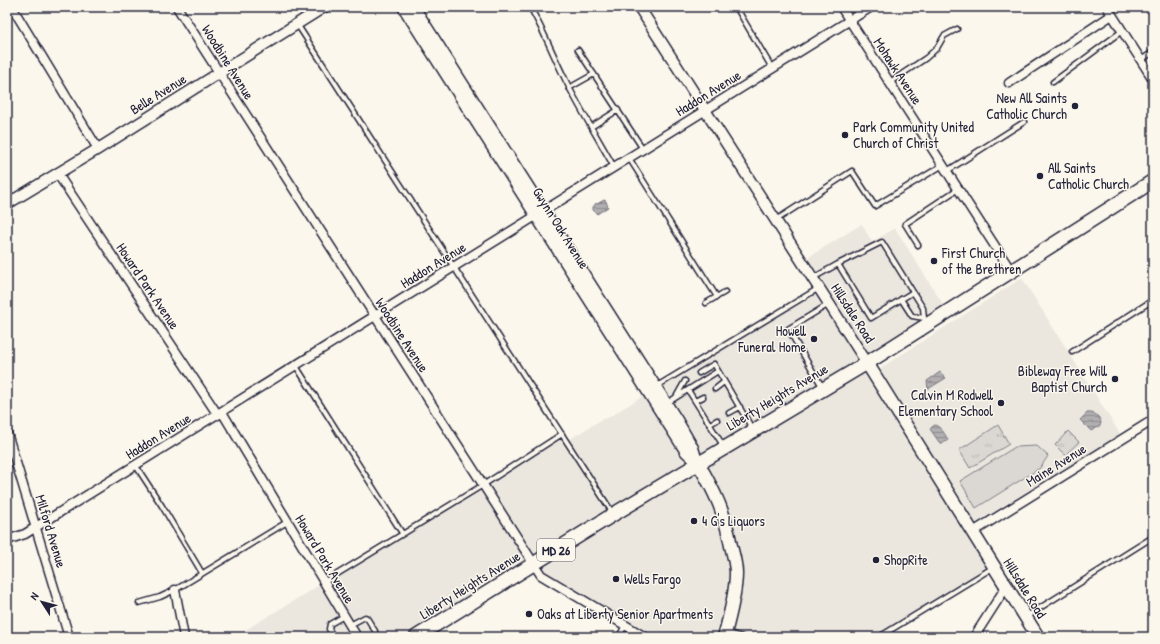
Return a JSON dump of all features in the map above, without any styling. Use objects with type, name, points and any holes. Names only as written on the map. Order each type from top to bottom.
[{"type":"main road","name":"Liberty Heights Avenue","points":[[416,637],[724,447],[867,363],[925,321],[1011,271],[1153,181]]},
{"type":"main road","name":"Hillsdale Road","points":[[867,363],[1038,637]]},
{"type":"main road","name":"Gwynn Oak Avenue","points":[[698,463],[720,504],[726,521],[733,552],[736,573],[725,634]]},
{"type":"street","points":[[12,7],[98,148]]},
{"type":"street","name":"Woodbine Avenue","points":[[177,7],[374,317],[544,578],[645,637]]},
{"type":"street","name":"Belle Avenue","points":[[7,204],[324,7]]},
{"type":"street","name":"Gwynn Oak Avenue","points":[[403,7],[656,387],[693,448],[698,463]]},
{"type":"street","name":"Gwynn Oak Avenue","points":[[414,7],[686,452],[698,463]]},
{"type":"street","name":"Hillsdale Road","points":[[639,7],[867,363]]},
{"type":"street","name":"Mohawk Avenue","points":[[841,7],[1011,271]]},
{"type":"street","name":"Haddon Avenue","points":[[7,540],[25,534],[136,466],[870,7]]},
{"type":"street","points":[[1107,7],[1153,79]]},
{"type":"street","points":[[1009,84],[1112,15]]},
{"type":"street","name":"Howard Park Avenue","points":[[57,173],[220,413],[357,637]]},
{"type":"street","name":"Maine Avenue","points":[[973,532],[1153,420]]},
{"type":"street","name":"Milford Avenue","points":[[7,433],[69,637]]},
{"type":"street","points":[[974,637],[1006,587]]},
{"type":"street","points":[[175,590],[184,637]]},
{"type":"lane","points":[[530,7],[544,33],[569,88],[614,167]]},
{"type":"lane","points":[[736,7],[772,68]]},
{"type":"lane","points":[[297,24],[614,514]]},
{"type":"lane","points":[[889,82],[926,58],[938,48],[944,36],[958,29]]},
{"type":"lane","points":[[1053,82],[1122,31]]},
{"type":"lane","points":[[578,50],[643,149]]},
{"type":"lane","points":[[1141,60],[1153,52]]},
{"type":"lane","points":[[569,88],[594,74]]},
{"type":"lane","points":[[591,127],[618,110]]},
{"type":"lane","points":[[776,220],[852,171],[875,206],[945,168],[1024,122]]},
{"type":"lane","points":[[629,158],[717,297]]},
{"type":"lane","points":[[918,245],[905,224],[958,189]]},
{"type":"lane","points":[[813,279],[838,264],[882,242],[923,308],[925,321],[912,316],[901,299]]},
{"type":"lane","points":[[838,264],[871,318],[913,292]]},
{"type":"lane","points":[[656,387],[819,288]]},
{"type":"lane","points":[[706,303],[725,292]]},
{"type":"lane","points":[[1072,352],[1153,300]]},
{"type":"lane","points":[[823,389],[788,330],[829,304]]},
{"type":"lane","points":[[699,373],[714,364],[753,430]]},
{"type":"lane","points":[[296,366],[402,533]]},
{"type":"lane","points":[[666,404],[718,371]]},
{"type":"lane","points":[[676,397],[685,381]]},
{"type":"lane","points":[[714,389],[724,382]]},
{"type":"lane","points":[[688,390],[724,447]]},
{"type":"lane","points":[[695,401],[702,397]]},
{"type":"lane","points":[[729,413],[740,407]]},
{"type":"lane","points":[[710,424],[717,420]]},
{"type":"lane","points":[[324,582],[562,434]]},
{"type":"lane","points":[[136,466],[202,573]]},
{"type":"lane","points":[[139,603],[160,597],[175,590],[287,522]]},
{"type":"lane","points":[[1025,617],[1153,537]]},
{"type":"lane","points":[[879,637],[994,567]]},
{"type":"lane","points":[[333,637],[328,629],[330,624],[344,616]]},
{"type":"lane","points":[[350,625],[365,617],[376,631]]},
{"type":"lane","points":[[619,637],[625,625]]},
{"type":"lane","points":[[725,634],[742,637]]},
{"type":"shaded area","points":[[604,200],[606,201],[608,207],[597,214],[593,210],[593,207],[596,203],[597,204]]},
{"type":"shaded area","points":[[862,224],[872,242],[895,228],[948,312],[874,361],[881,371],[882,367],[1022,278],[1120,434],[978,522],[974,522],[926,444],[919,448],[994,566],[879,637],[647,637],[565,590],[532,564],[415,637],[239,637],[237,635],[402,535],[561,433],[567,441],[604,418],[606,419],[819,286],[802,261]]},
{"type":"shaded area","points":[[940,372],[946,378],[928,389],[927,381]]},
{"type":"shaded area","points":[[1087,413],[1096,415],[1101,423],[1100,426],[1091,431],[1080,420]]},
{"type":"shaded area","points":[[935,425],[941,429],[948,440],[942,444],[930,429]]},
{"type":"green space","points":[[998,425],[1009,444],[970,468],[959,450]]},
{"type":"green space","points":[[1068,431],[1079,442],[1065,455],[1055,445]]},
{"type":"green space","points":[[1037,446],[1048,456],[1040,468],[976,508],[960,481],[1015,447]]},
{"type":"place","name":"New All Saints Catholic Church","points":[[1075,106]]},
{"type":"place","name":"Park Community United Church of Christ","points":[[845,135]]},
{"type":"place","name":"All Saints Catholic Church","points":[[1040,176]]},
{"type":"place","name":"First Church of the Brethren","points":[[934,261]]},
{"type":"place","name":"Howell Funeral Home","points":[[814,339]]},
{"type":"place","name":"Bibleway Free Will Baptist Church","points":[[1115,379]]},
{"type":"place","name":"Calvin M Rodwell Elementary School","points":[[1001,403]]},
{"type":"place","name":"4 G's Liquors","points":[[694,521]]},
{"type":"place","name":"ShopRite","points":[[876,560]]},
{"type":"place","name":"Wells Fargo","points":[[616,579]]},
{"type":"place","name":"Oaks at Liberty Senior Apartments","points":[[529,614]]}]
